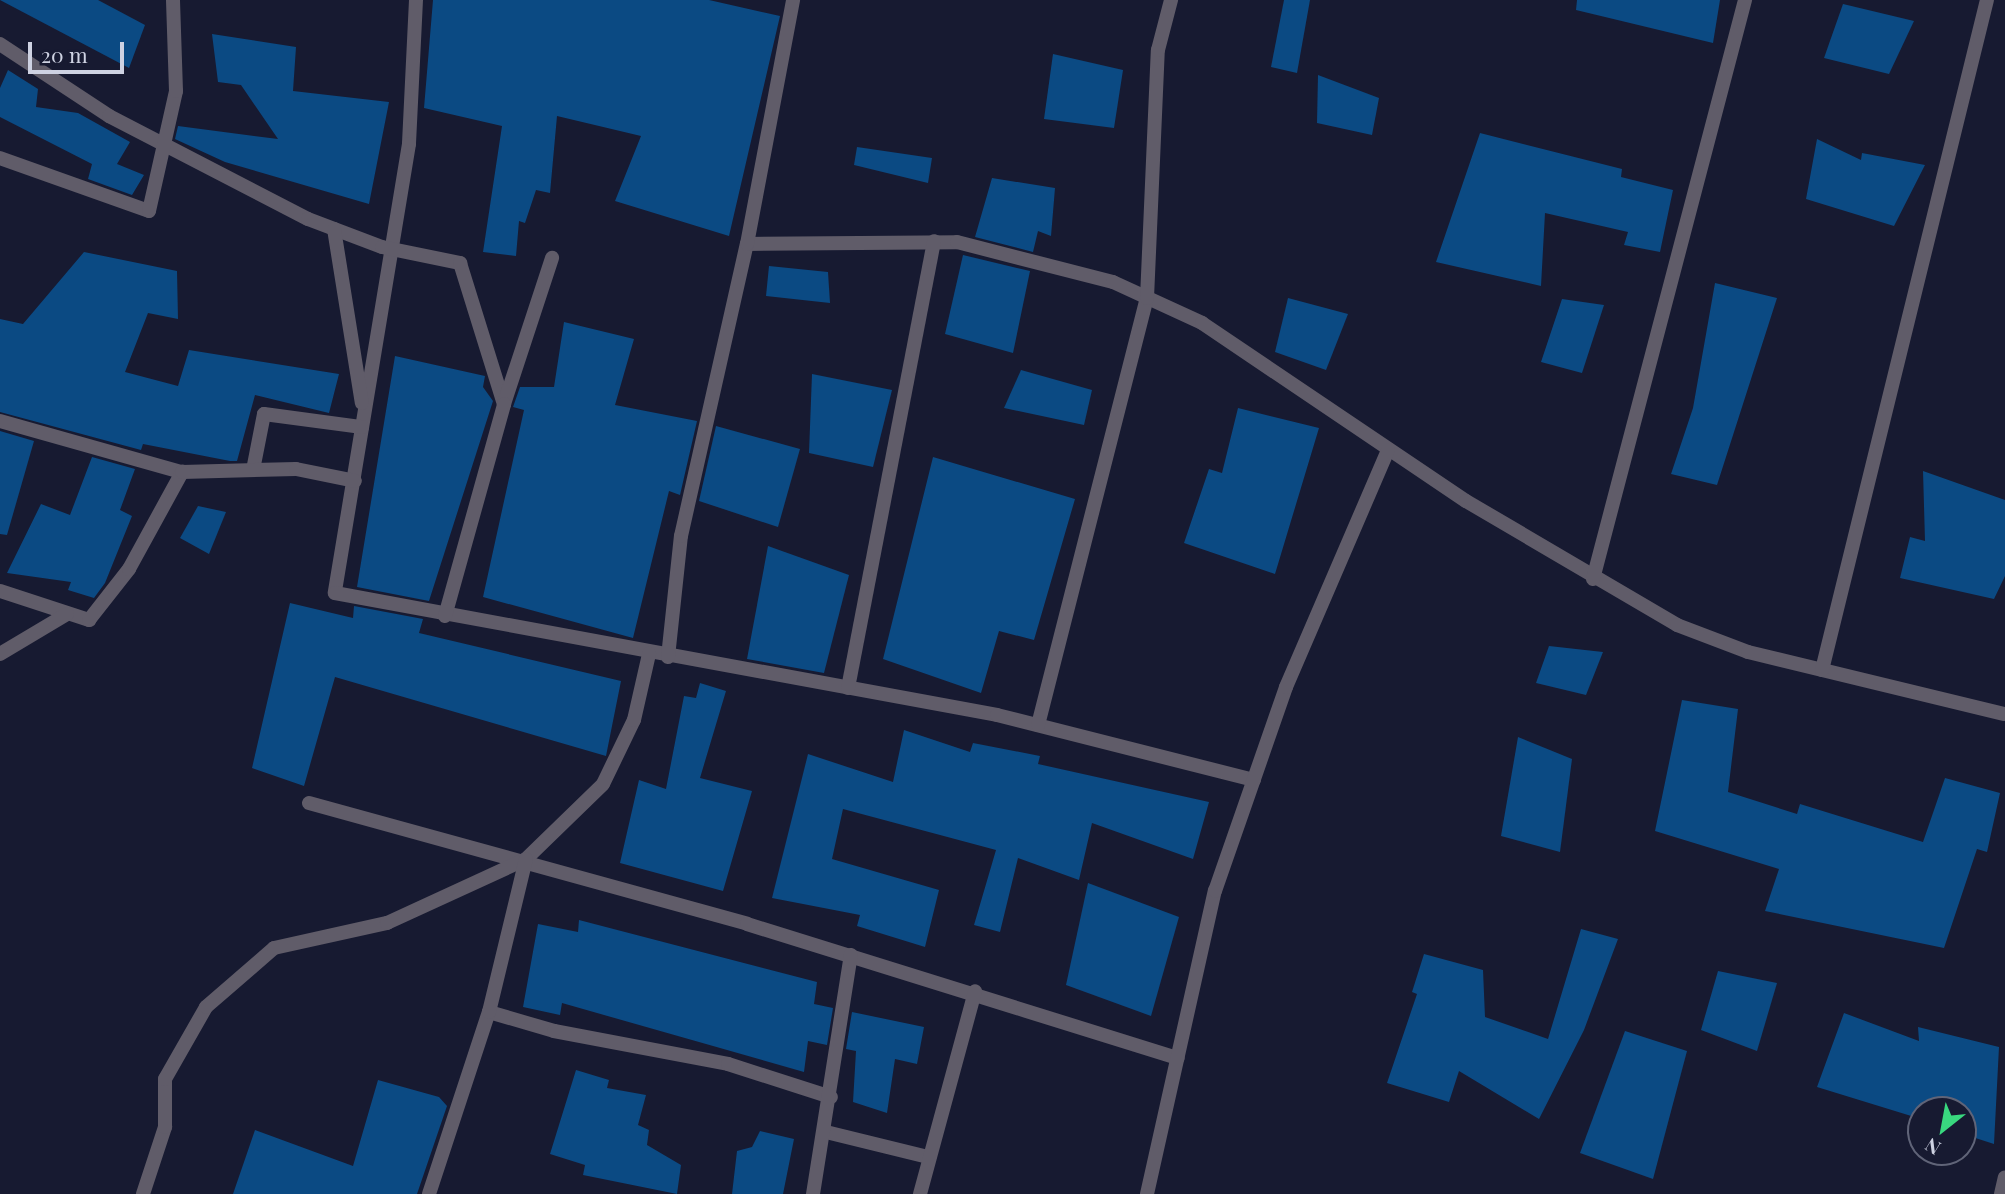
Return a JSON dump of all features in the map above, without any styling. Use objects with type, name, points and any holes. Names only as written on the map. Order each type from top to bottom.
[{"type":"street","points":[[0,158],[149,211],[176,91],[173,0]]},
{"type":"street","points":[[416,0],[409,144],[335,593],[445,616],[1038,725],[1254,780]]},
{"type":"street","points":[[668,657],[681,536],[747,244],[793,0]]},
{"type":"street","points":[[1038,725],[1147,298],[1158,50],[1171,0]]},
{"type":"street","points":[[1593,579],[1745,0]]},
{"type":"street","points":[[1822,670],[1987,0]]},
{"type":"street","points":[[0,44],[163,144],[334,229],[393,249],[460,263],[504,404]]},
{"type":"street","points":[[334,229],[347,339],[364,411]]},
{"type":"street","points":[[848,688],[864,580],[934,242]]},
{"type":"street","points":[[747,244],[957,242],[1113,282],[1202,323],[1388,450],[1593,579],[1677,625],[1748,652],[2005,715]]},
{"type":"street","points":[[445,616],[504,404],[552,258]]},
{"type":"street","points":[[253,470],[264,414],[362,427]]},
{"type":"street","points":[[0,421],[182,472],[296,469],[355,481]]},
{"type":"street","points":[[1147,1194],[1215,891],[1286,687],[1388,450]]},
{"type":"street","points":[[0,591],[89,620],[129,569],[182,472]]},
{"type":"street","points":[[0,654],[67,614]]},
{"type":"street","points":[[142,1194],[164,1127],[165,1079],[205,1007],[274,948],[387,923],[526,859],[603,784],[634,720],[649,654]]},
{"type":"street","points":[[309,803],[526,859],[975,991],[1178,1058]]},
{"type":"street","points":[[429,1194],[489,1012],[526,859]]},
{"type":"street","points":[[813,1194],[826,1132],[851,955]]},
{"type":"street","points":[[920,1194],[975,991]]},
{"type":"street","points":[[489,1012],[554,1031],[728,1064],[831,1097]]},
{"type":"street","points":[[826,1132],[928,1157]]},
{"type":"street","points":[[2001,1194],[2005,1177]]},
{"type":"building","points":[[0,0],[98,0],[145,25],[129,68]]},
{"type":"building","points":[[433,0],[709,0],[780,16],[729,236],[615,201],[641,136],[557,116],[550,193],[536,190],[525,223],[519,221],[516,256],[483,252],[502,126],[424,108]]},
{"type":"building","points":[[1284,0],[1310,0],[1297,73],[1271,67]]},
{"type":"building","points":[[1577,0],[1720,0],[1713,43],[1576,10]]},
{"type":"building","points":[[1843,4],[1914,21],[1889,74],[1824,58]]},
{"type":"building","points":[[212,34],[296,47],[293,91],[389,102],[369,204],[225,162],[175,139],[178,126],[278,139],[241,85],[218,82]]},
{"type":"building","points":[[1053,54],[1123,70],[1114,128],[1044,119]]},
{"type":"building","points":[[8,70],[38,89],[36,107],[78,113],[130,142],[117,164],[144,175],[132,195],[88,179],[92,164],[0,117],[0,88]]},
{"type":"building","points":[[1318,75],[1379,98],[1372,135],[1317,123]]},
{"type":"building","points":[[1480,133],[1622,169],[1621,177],[1673,190],[1660,252],[1624,245],[1628,232],[1545,213],[1541,286],[1436,262]]},
{"type":"building","points":[[1817,139],[1861,160],[1862,153],[1925,165],[1894,226],[1806,199]]},
{"type":"building","points":[[857,147],[932,158],[928,183],[854,165]]},
{"type":"building","points":[[992,178],[1055,188],[1051,236],[1038,231],[1033,252],[975,237]]},
{"type":"building","points":[[84,252],[177,271],[178,319],[148,313],[125,372],[178,386],[189,350],[339,374],[329,413],[255,395],[237,461],[230,461],[143,444],[141,450],[0,412],[0,319],[23,324]]},
{"type":"building","points":[[963,255],[1030,271],[1013,353],[945,334]]},
{"type":"building","points":[[769,266],[828,272],[830,303],[766,296]]},
{"type":"building","points":[[1715,283],[1777,298],[1717,485],[1671,474],[1693,408]]},
{"type":"building","points":[[1288,298],[1348,314],[1326,370],[1275,352]]},
{"type":"building","points":[[1562,299],[1604,305],[1582,373],[1541,362]]},
{"type":"building","points":[[564,322],[634,339],[615,405],[697,421],[680,495],[669,491],[633,638],[483,597],[524,410],[513,407],[520,387],[554,387]]},
{"type":"building","points":[[395,356],[485,376],[483,387],[493,401],[429,601],[357,587]]},
{"type":"building","points":[[1021,370],[1092,390],[1084,425],[1004,408]]},
{"type":"building","points":[[812,374],[892,390],[873,467],[809,453]]},
{"type":"building","points":[[1238,408],[1319,428],[1275,574],[1184,543],[1209,469],[1222,473]]},
{"type":"building","points":[[716,426],[800,449],[778,527],[699,501]]},
{"type":"building","points":[[0,431],[34,441],[7,535],[0,534]]},
{"type":"building","points":[[92,457],[135,469],[120,510],[132,516],[105,583],[94,598],[68,590],[71,582],[7,573],[41,504],[70,515]]},
{"type":"building","points":[[933,457],[1075,499],[1034,640],[999,631],[981,693],[883,659]]},
{"type":"building","points":[[1923,471],[2005,500],[2005,576],[1994,599],[1900,578],[1910,537],[1925,541]]},
{"type":"building","points":[[198,506],[226,512],[209,554],[180,538]]},
{"type":"building","points":[[768,546],[849,575],[824,673],[747,659]]},
{"type":"building","points":[[290,603],[353,618],[354,606],[423,619],[419,633],[621,681],[606,756],[335,677],[304,786],[252,768]]},
{"type":"building","points":[[1549,646],[1603,652],[1586,695],[1536,683]]},
{"type":"building","points":[[700,683],[726,691],[700,778],[752,791],[723,891],[620,863],[639,780],[666,789],[684,696],[696,698]]},
{"type":"building","points":[[1682,700],[1738,709],[1728,792],[1797,814],[1800,804],[1923,842],[1945,778],[2000,793],[1987,852],[1977,849],[1944,948],[1765,911],[1779,869],[1655,831]]},
{"type":"building","points":[[904,730],[970,752],[973,743],[1040,756],[1038,764],[1209,802],[1193,859],[1092,823],[1079,880],[1018,858],[1000,932],[974,925],[996,850],[843,809],[832,859],[939,890],[925,947],[857,926],[860,915],[772,898],[808,754],[893,782]]},
{"type":"building","points":[[1518,737],[1572,759],[1560,852],[1501,836]]},
{"type":"building","points":[[1088,883],[1179,917],[1151,1016],[1066,985]]},
{"type":"building","points":[[579,920],[817,982],[814,1004],[833,1008],[827,1045],[808,1041],[804,1072],[562,1003],[560,1015],[523,1007],[538,924],[578,932]]},
{"type":"building","points":[[1581,929],[1618,939],[1584,1030],[1539,1119],[1459,1071],[1449,1102],[1387,1083],[1417,994],[1412,992],[1424,954],[1483,970],[1485,1017],[1548,1039]]},
{"type":"building","points":[[1718,971],[1777,983],[1757,1051],[1701,1030]]},
{"type":"building","points":[[852,1012],[924,1027],[917,1064],[895,1059],[887,1113],[853,1102],[856,1051],[846,1049]]},
{"type":"building","points":[[1844,1013],[1919,1041],[1918,1027],[1999,1047],[1994,1144],[1977,1139],[1977,1096],[1907,1096],[1907,1115],[1817,1087]]},
{"type":"building","points":[[1625,1031],[1687,1051],[1653,1179],[1580,1153]]},
{"type":"building","points":[[576,1070],[609,1080],[607,1088],[646,1095],[638,1125],[649,1130],[647,1145],[681,1165],[677,1194],[583,1175],[585,1165],[550,1154]]},
{"type":"building","points":[[378,1080],[439,1097],[447,1106],[417,1194],[233,1194],[255,1130],[353,1166]]},
{"type":"building","points":[[760,1131],[794,1139],[783,1194],[732,1194],[737,1151],[752,1147]]}]
